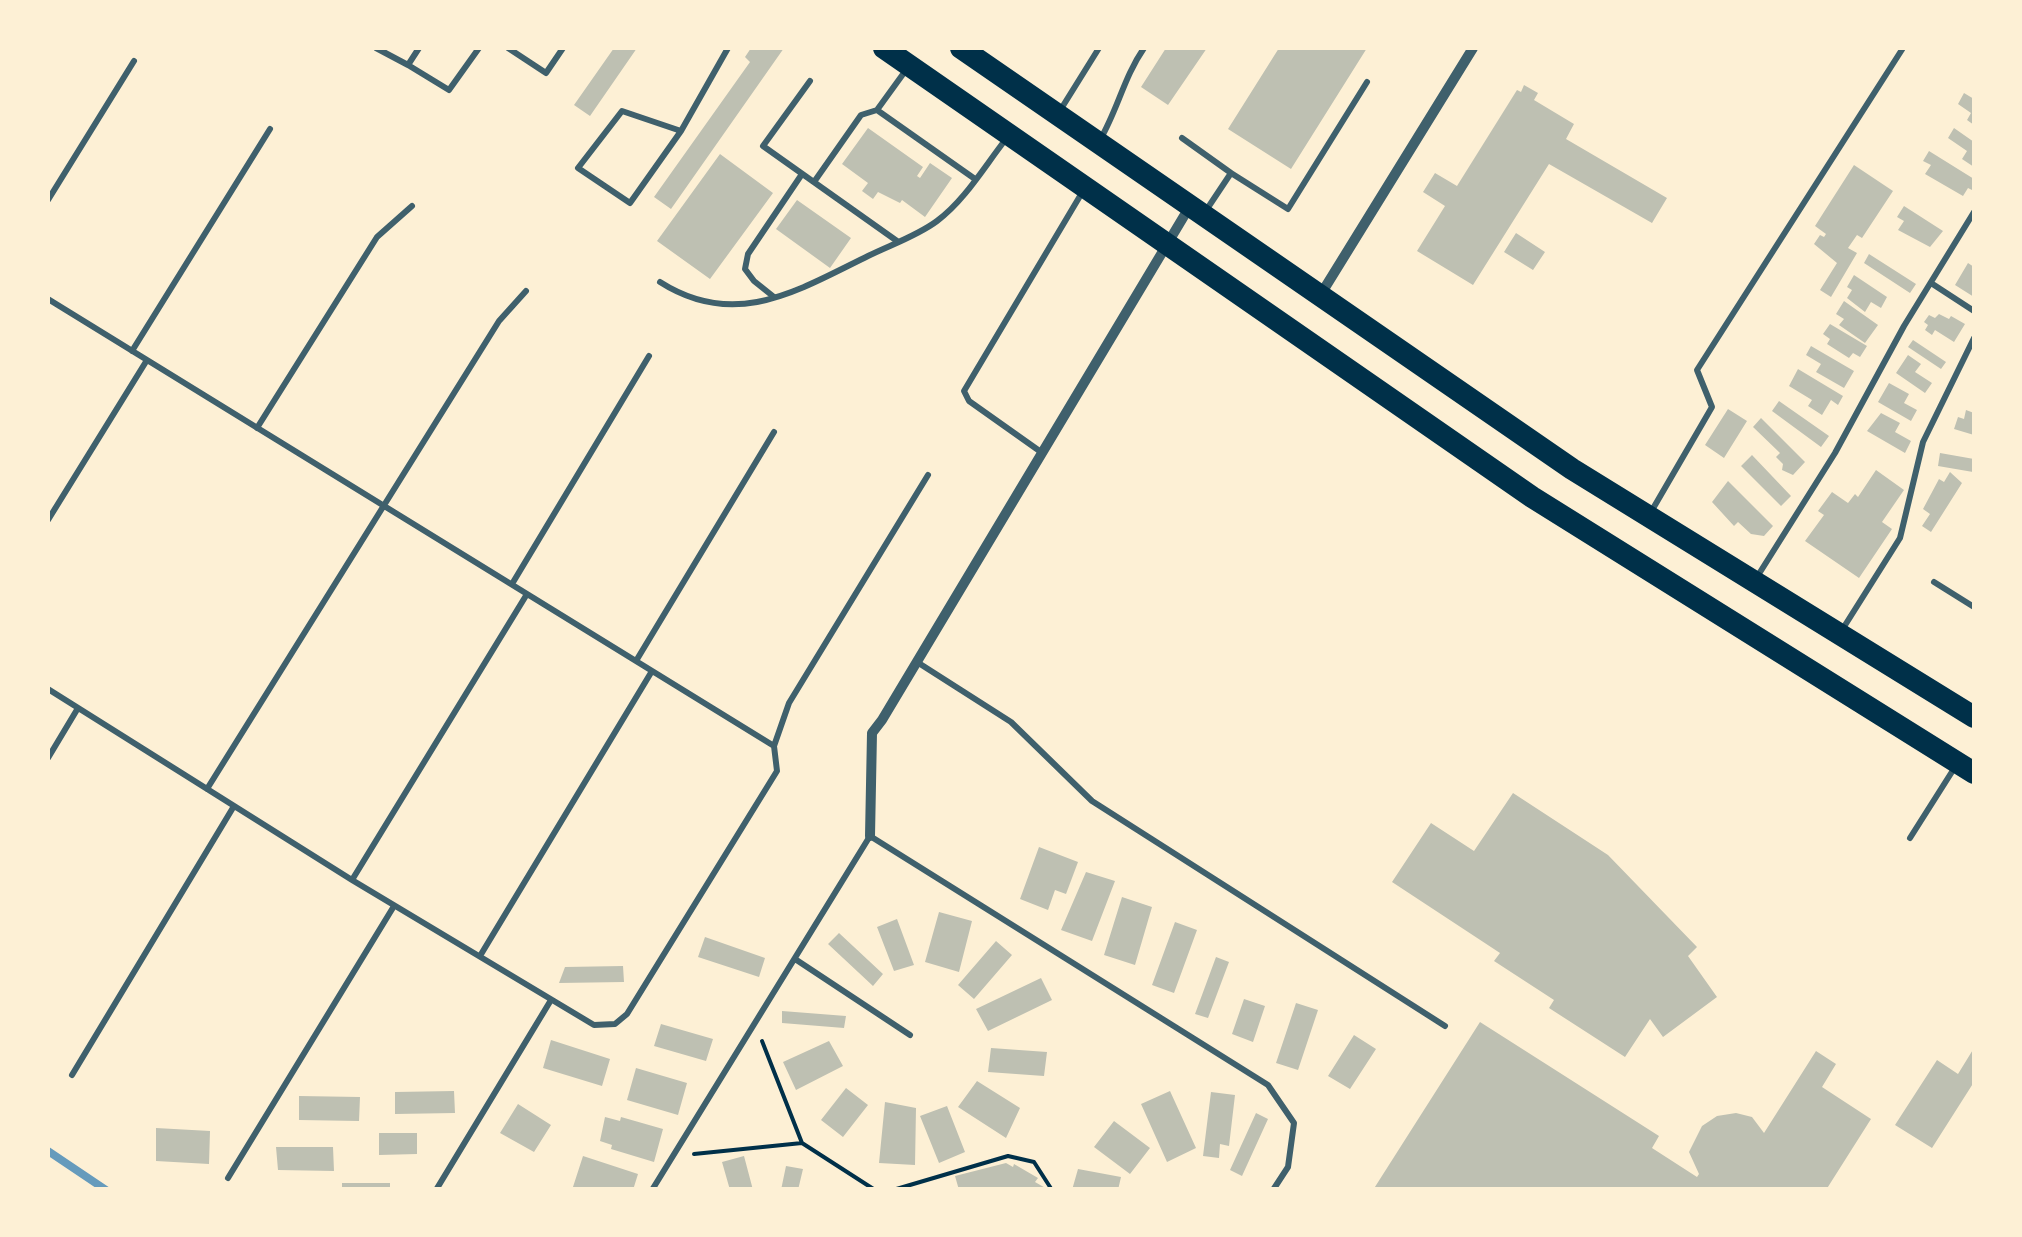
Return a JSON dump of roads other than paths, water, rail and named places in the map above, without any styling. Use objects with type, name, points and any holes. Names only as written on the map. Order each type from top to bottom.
[{"type":"highway","points":[[884,48],[1555,512],[1966,768]]},
{"type":"highway","points":[[962,48],[1547,453],[1974,716]]},
{"type":"street","points":[[1320,295],[1473,48]]},
{"type":"street","points":[[870,836],[872,733],[1166,243],[1197,210]]},
{"type":"lane","points":[[376,48],[448,90],[479,48]]},
{"type":"lane","points":[[408,66],[419,48]]},
{"type":"lane","points":[[508,48],[546,72],[563,48]]},
{"type":"lane","points":[[681,131],[622,111],[578,168],[630,203],[681,131],[728,48]]},
{"type":"lane","points":[[1057,114],[1099,48]]},
{"type":"lane","points":[[1098,142],[1119,106],[1128,71],[1144,48]]},
{"type":"lane","points":[[1648,517],[1712,406],[1697,370],[1903,48]]},
{"type":"lane","points":[[48,200],[134,61]]},
{"type":"lane","points":[[814,182],[861,115],[877,110],[910,65]]},
{"type":"lane","points":[[810,81],[764,146],[897,242]]},
{"type":"lane","points":[[1182,138],[1288,210],[1367,82]]},
{"type":"lane","points":[[877,110],[975,179]]},
{"type":"lane","points":[[132,351],[270,128]]},
{"type":"lane","points":[[660,282],[684,297],[711,305],[748,305],[804,287],[934,224],[958,201],[1010,134]]},
{"type":"lane","points":[[1197,210],[1231,173]]},
{"type":"lane","points":[[774,296],[745,269],[748,254],[802,174]]},
{"type":"lane","points":[[1042,452],[968,402],[964,390],[1086,187]]},
{"type":"lane","points":[[257,428],[378,237],[412,206]]},
{"type":"lane","points":[[1754,582],[1835,452],[1974,212]]},
{"type":"lane","points":[[1930,282],[1974,311]]},
{"type":"lane","points":[[208,789],[382,505],[499,322],[526,291]]},
{"type":"lane","points":[[48,299],[774,746]]},
{"type":"lane","points":[[1840,634],[1900,538],[1923,442],[1974,338]]},
{"type":"lane","points":[[512,584],[649,356]]},
{"type":"lane","points":[[48,520],[147,360]]},
{"type":"lane","points":[[636,661],[774,432]]},
{"type":"lane","points":[[48,689],[594,1026],[616,1024],[626,1014],[777,771],[774,746],[789,704],[928,475]]},
{"type":"lane","points":[[1934,582],[1974,607]]},
{"type":"lane","points":[[352,880],[527,594]]},
{"type":"lane","points":[[916,661],[1012,722],[1092,802],[1445,1026]]},
{"type":"lane","points":[[480,956],[652,671]]},
{"type":"lane","points":[[48,758],[78,708]]},
{"type":"lane","points":[[1910,838],[1966,768]]},
{"type":"lane","points":[[72,1075],[234,806]]},
{"type":"lane","points":[[652,1190],[870,836],[1268,1085],[1294,1123],[1288,1167],[1273,1190]]},
{"type":"lane","points":[[228,1178],[394,906]]},
{"type":"lane","points":[[795,959],[910,1035]]},
{"type":"lane","points":[[436,1190],[551,1000]]},
{"type":"waterway","points":[[48,1151],[106,1190]]}]
